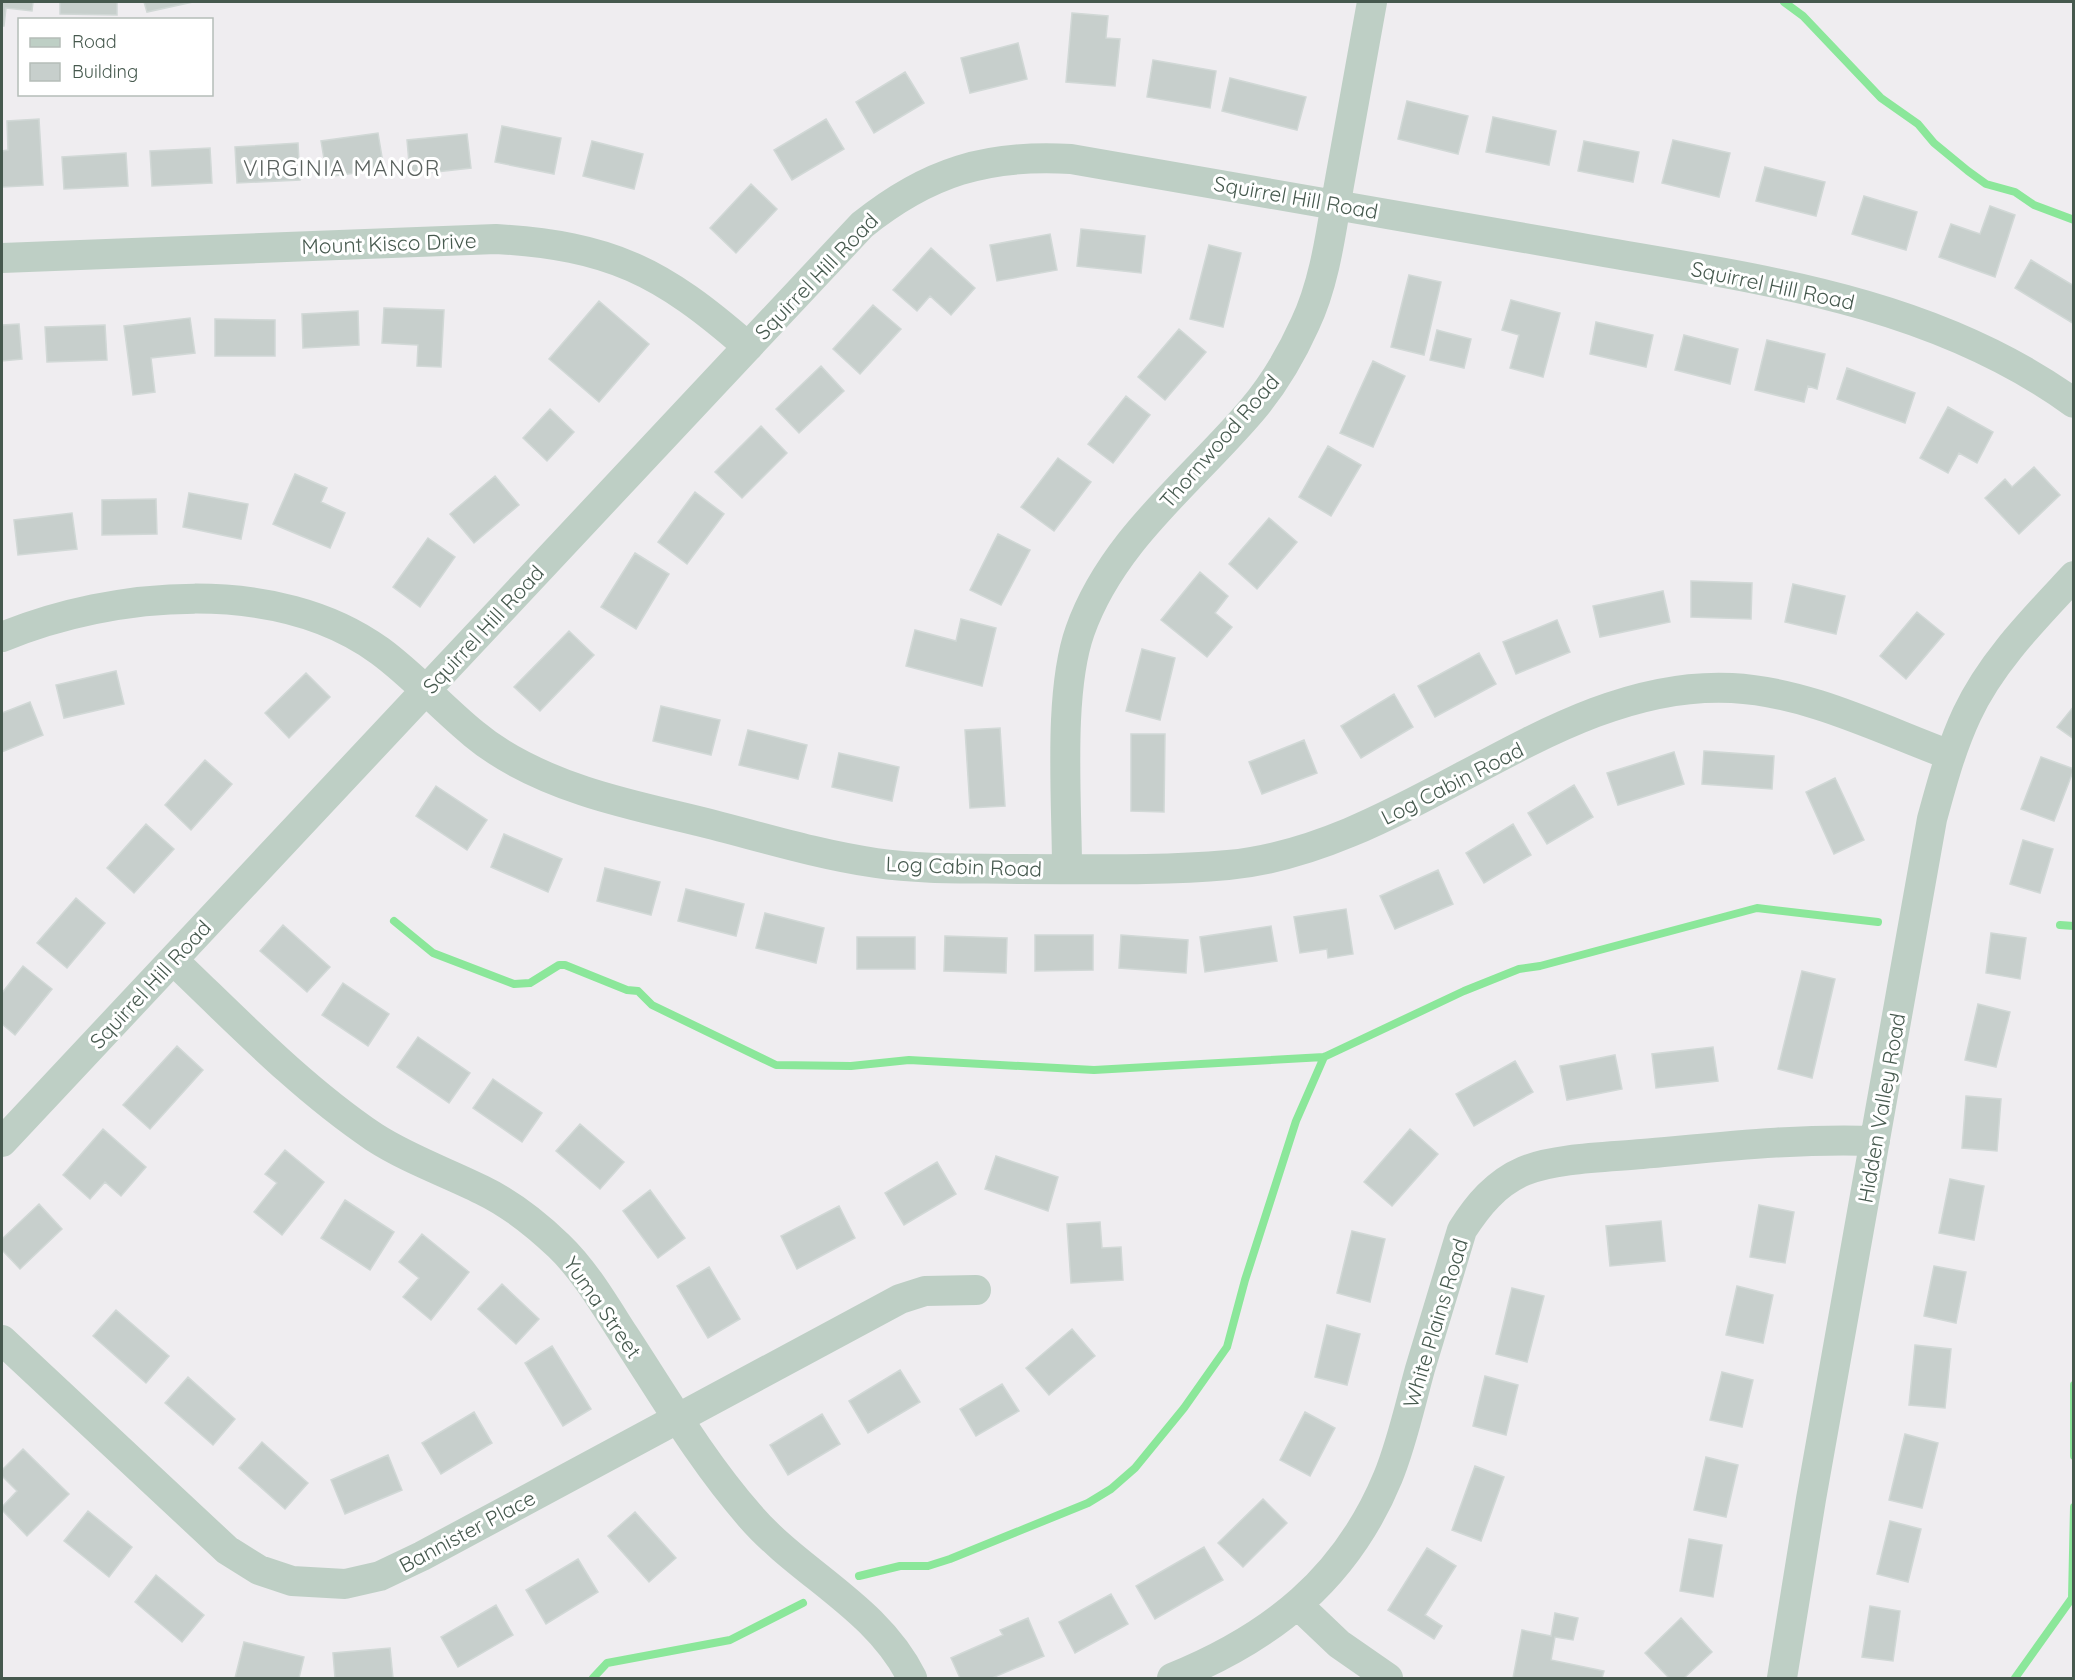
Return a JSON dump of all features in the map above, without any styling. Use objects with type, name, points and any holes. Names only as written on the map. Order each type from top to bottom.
[{"type":"street","name":"Thornwood Road","points":[[1067,869],[1067,733],[1071,665],[1080,632],[1097,591],[1134,538],[1253,409],[1283,367],[1306,322],[1323,274],[1372,2]]},
{"type":"street","name":"Squirrel Hill Road","points":[[2,1142],[862,225],[881,210],[921,186],[987,162],[1029,156],[1071,159],[1813,290],[1929,325],[1990,351],[2073,403]]},
{"type":"street","name":"Mount Kisco Drive","points":[[2,258],[496,239],[548,242],[594,252],[638,267],[678,290],[748,346]]},
{"type":"street","name":"Hidden Valley Road","points":[[1782,1678],[1809,1511],[1932,819],[1950,755],[1968,712],[1995,666],[2073,576]]},
{"type":"street","name":"Log Cabin Road","points":[[2,637],[79,613],[111,607],[201,599],[254,602],[300,611],[364,640],[426,689],[473,734],[494,749],[539,774],[587,792],[842,858],[915,868],[1067,869],[1231,865],[1273,858],[1328,842],[1380,820],[1572,722],[1609,707],[1658,694],[1732,688],[1804,700],[1950,755]]},
{"type":"street","name":"Yuma Street","points":[[173,960],[292,1073],[347,1118],[424,1165],[483,1190],[510,1206],[560,1247],[590,1283],[709,1467],[751,1518],[803,1567],[885,1636],[912,1678]]},
{"type":"street","name":"White Plains Road","points":[[1172,1678],[1240,1647],[1298,1605],[1337,1564],[1378,1499],[1397,1451],[1462,1230],[1478,1206],[1497,1186],[1534,1167],[1606,1157],[1784,1142],[1875,1141]]},
{"type":"street","name":"Bannister Place","points":[[2,1340],[227,1550],[259,1569],[292,1581],[336,1585],[380,1576],[422,1556],[900,1299],[925,1291],[976,1290]]},
{"type":"street","points":[[1298,1605],[1339,1644],[1389,1678]]},
{"type":"building","points":[[2,2],[33,2],[32,11],[6,8],[4,26],[2,26]]},
{"type":"building","points":[[60,2],[117,2],[117,15],[60,14]]},
{"type":"building","points":[[144,2],[193,2],[147,12]]},
{"type":"building","points":[[1072,13],[1108,16],[1106,38],[1120,39],[1115,86],[1066,82]]},
{"type":"building","points":[[1018,43],[1027,79],[970,93],[961,58]]},
{"type":"building","points":[[1153,60],[1216,71],[1210,108],[1147,97]]},
{"type":"building","points":[[905,72],[924,103],[874,133],[856,102]]},
{"type":"building","points":[[1230,78],[1306,97],[1297,130],[1222,111]]},
{"type":"building","points":[[1407,101],[1468,116],[1458,154],[1398,139]]},
{"type":"building","points":[[1493,117],[1556,131],[1549,165],[1486,152]]},
{"type":"building","points":[[39,119],[43,185],[2,187],[2,151],[8,150],[7,121]]},
{"type":"building","points":[[826,119],[844,149],[792,180],[774,150]]},
{"type":"building","points":[[502,126],[561,138],[554,174],[495,162]]},
{"type":"building","points":[[378,133],[384,169],[327,177],[321,141]]},
{"type":"building","points":[[467,134],[471,168],[410,175],[407,140]]},
{"type":"building","points":[[1673,140],[1730,153],[1719,197],[1662,183]]},
{"type":"building","points":[[592,141],[643,154],[634,189],[583,176]]},
{"type":"building","points":[[1584,141],[1639,152],[1633,182],[1578,171]]},
{"type":"building","points":[[298,143],[300,180],[237,183],[235,147]]},
{"type":"building","points":[[210,148],[212,183],[152,186],[150,151]]},
{"type":"building","points":[[126,153],[128,186],[64,189],[62,157]]},
{"type":"building","points":[[1765,167],[1825,182],[1816,216],[1756,201]]},
{"type":"building","points":[[751,184],[777,209],[736,253],[710,228]]},
{"type":"building","points":[[1864,196],[1917,212],[1906,250],[1852,234]]},
{"type":"building","points":[[1990,206],[2015,215],[1995,277],[1939,257],[1951,224],[1980,234]]},
{"type":"building","points":[[1081,229],[1145,236],[1141,273],[1077,266]]},
{"type":"building","points":[[1050,234],[1057,270],[997,281],[990,245]]},
{"type":"building","points":[[1209,245],[1241,253],[1223,327],[1190,319]]},
{"type":"building","points":[[931,248],[975,288],[951,315],[930,296],[917,311],[893,290]]},
{"type":"building","points":[[2031,260],[2074,286],[2074,324],[2015,288]]},
{"type":"building","points":[[1409,275],[1441,282],[1424,355],[1391,347]]},
{"type":"building","points":[[1511,300],[1560,313],[1543,377],[1510,368],[1519,335],[1502,330]]},
{"type":"building","points":[[599,301],[649,344],[599,402],[549,359]]},
{"type":"building","points":[[873,305],[901,329],[860,374],[833,349]]},
{"type":"building","points":[[384,308],[444,310],[441,367],[417,366],[418,345],[382,343]]},
{"type":"building","points":[[358,311],[359,345],[303,348],[302,314]]},
{"type":"building","points":[[190,318],[195,353],[151,358],[155,392],[133,395],[124,326]]},
{"type":"building","points":[[215,319],[275,320],[275,356],[215,356]]},
{"type":"building","points":[[1596,322],[1653,335],[1646,367],[1590,354]]},
{"type":"building","points":[[19,324],[22,359],[2,361],[2,325]]},
{"type":"building","points":[[105,325],[107,360],[47,362],[45,327]]},
{"type":"building","points":[[1179,329],[1206,352],[1165,400],[1138,377]]},
{"type":"building","points":[[1437,330],[1471,339],[1464,368],[1430,360]]},
{"type":"building","points":[[1684,335],[1738,349],[1730,384],[1675,370]]},
{"type":"building","points":[[1767,340],[1825,354],[1817,389],[1808,386],[1804,402],[1755,390]]},
{"type":"building","points":[[1373,361],[1405,376],[1373,447],[1340,433]]},
{"type":"building","points":[[821,366],[844,391],[799,433],[776,409]]},
{"type":"building","points":[[1847,368],[1915,393],[1905,423],[1837,399]]},
{"type":"building","points":[[1126,396],[1150,415],[1113,463],[1088,444]]},
{"type":"building","points":[[1948,407],[1993,432],[1977,463],[1959,453],[1948,473],[1920,458]]},
{"type":"building","points":[[550,409],[574,432],[547,461],[523,438]]},
{"type":"building","points":[[761,426],[787,453],[742,498],[715,472]]},
{"type":"building","points":[[1328,446],[1361,465],[1331,516],[1299,497]]},
{"type":"building","points":[[1058,458],[1091,482],[1054,531],[1021,507]]},
{"type":"building","points":[[2034,467],[2060,495],[2019,534],[1985,498],[2005,479],[2012,487]]},
{"type":"building","points":[[295,474],[327,488],[321,502],[345,513],[330,548],[273,524]]},
{"type":"building","points":[[495,476],[519,505],[474,543],[450,514]]},
{"type":"building","points":[[695,492],[724,514],[687,564],[658,542]]},
{"type":"building","points":[[189,493],[248,504],[241,539],[183,527]]},
{"type":"building","points":[[156,499],[157,534],[102,535],[102,500]]},
{"type":"building","points":[[72,513],[77,549],[18,555],[14,520]]},
{"type":"building","points":[[1269,518],[1297,542],[1257,589],[1229,564]]},
{"type":"building","points":[[998,534],[1030,550],[1001,605],[970,590]]},
{"type":"building","points":[[428,538],[455,557],[420,607],[393,587]]},
{"type":"building","points":[[635,553],[669,574],[636,629],[601,607]]},
{"type":"building","points":[[1200,572],[1228,596],[1215,613],[1232,627],[1207,657],[1161,620]]},
{"type":"building","points":[[1691,581],[1752,583],[1751,619],[1691,617]]},
{"type":"building","points":[[1793,584],[1845,596],[1836,634],[1785,622]]},
{"type":"building","points":[[1663,591],[1670,622],[1600,637],[1593,606]]},
{"type":"building","points":[[1917,612],[1944,634],[1906,679],[1880,656]]},
{"type":"building","points":[[961,619],[996,628],[982,686],[906,666],[915,630],[956,641]]},
{"type":"building","points":[[1557,620],[1570,652],[1516,674],[1503,642]]},
{"type":"building","points":[[569,631],[594,655],[540,711],[514,687]]},
{"type":"building","points":[[1142,649],[1175,658],[1160,720],[1126,711]]},
{"type":"building","points":[[1479,653],[1496,684],[1435,717],[1418,686]]},
{"type":"building","points":[[116,671],[124,704],[64,718],[56,685]]},
{"type":"building","points":[[306,673],[330,697],[289,738],[265,713]]},
{"type":"building","points":[[1394,694],[1413,727],[1361,758],[1341,726]]},
{"type":"building","points":[[30,702],[43,735],[2,752],[2,713]]},
{"type":"building","points":[[661,706],[720,720],[711,755],[653,741]]},
{"type":"building","points":[[2074,706],[2074,739],[2057,727]]},
{"type":"building","points":[[1000,728],[1005,806],[970,808],[965,730]]},
{"type":"building","points":[[748,730],[807,745],[798,779],[739,765]]},
{"type":"building","points":[[1131,734],[1165,734],[1164,812],[1131,811]]},
{"type":"building","points":[[1304,740],[1317,773],[1262,794],[1249,762]]},
{"type":"building","points":[[1704,751],[1774,756],[1772,789],[1702,784]]},
{"type":"building","points":[[1674,752],[1684,784],[1618,805],[1607,773]]},
{"type":"building","points":[[839,753],[899,767],[892,801],[832,787]]},
{"type":"building","points":[[2041,757],[2074,769],[2054,821],[2021,809]]},
{"type":"building","points":[[205,760],[232,784],[191,830],[165,805]]},
{"type":"building","points":[[1835,778],[1864,840],[1834,854],[1806,792]]},
{"type":"building","points":[[1574,785],[1593,817],[1547,844],[1528,813]]},
{"type":"building","points":[[436,786],[487,820],[467,850],[416,816]]},
{"type":"building","points":[[146,824],[174,849],[134,893],[107,868]]},
{"type":"building","points":[[1513,824],[1531,855],[1484,883],[1466,853]]},
{"type":"building","points":[[504,834],[562,859],[548,892],[491,867]]},
{"type":"building","points":[[2023,840],[2053,849],[2040,893],[2010,884]]},
{"type":"building","points":[[605,868],[660,882],[651,915],[597,901]]},
{"type":"building","points":[[1438,870],[1453,904],[1395,929],[1380,896]]},
{"type":"building","points":[[686,889],[744,904],[736,936],[678,921]]},
{"type":"building","points":[[76,898],[105,923],[67,968],[37,943]]},
{"type":"building","points":[[1346,909],[1353,954],[1328,958],[1327,949],[1300,953],[1294,917]]},
{"type":"building","points":[[765,913],[824,928],[816,963],[756,948]]},
{"type":"building","points":[[283,925],[330,967],[307,992],[260,951]]},
{"type":"building","points":[[1271,926],[1277,961],[1205,972],[1200,937]]},
{"type":"building","points":[[1991,933],[2026,938],[2020,979],[1986,973]]},
{"type":"building","points":[[1035,935],[1093,935],[1093,970],[1035,971]]},
{"type":"building","points":[[1121,935],[1188,940],[1186,973],[1119,968]]},
{"type":"building","points":[[945,936],[1007,938],[1006,973],[944,971]]},
{"type":"building","points":[[857,937],[915,937],[915,969],[857,969]]},
{"type":"building","points":[[23,966],[52,989],[15,1035],[2,1024],[2,993]]},
{"type":"building","points":[[1802,971],[1835,979],[1812,1078],[1778,1069]]},
{"type":"building","points":[[343,983],[389,1014],[368,1046],[322,1015]]},
{"type":"building","points":[[1978,1004],[2010,1012],[1996,1067],[1965,1060]]},
{"type":"building","points":[[418,1037],[470,1073],[449,1103],[397,1067]]},
{"type":"building","points":[[177,1046],[203,1070],[150,1129],[123,1105]]},
{"type":"building","points":[[1713,1047],[1718,1081],[1656,1088],[1652,1054]]},
{"type":"building","points":[[1615,1055],[1622,1089],[1567,1100],[1560,1066]]},
{"type":"building","points":[[1515,1061],[1533,1092],[1474,1126],[1456,1094]]},
{"type":"building","points":[[493,1079],[542,1113],[522,1142],[473,1108]]},
{"type":"building","points":[[1966,1096],[2001,1099],[1997,1151],[1962,1148]]},
{"type":"building","points":[[580,1124],[624,1162],[600,1189],[556,1151]]},
{"type":"building","points":[[103,1129],[146,1167],[121,1196],[105,1182],[90,1199],[63,1175]]},
{"type":"building","points":[[1410,1129],[1438,1154],[1392,1206],[1364,1182]]},
{"type":"building","points":[[285,1150],[324,1182],[282,1235],[254,1212],[277,1183],[265,1174]]},
{"type":"building","points":[[996,1156],[1058,1177],[1048,1211],[985,1189]]},
{"type":"building","points":[[937,1162],[956,1194],[904,1225],[885,1193]]},
{"type":"building","points":[[1950,1179],[1984,1186],[1974,1240],[1939,1233]]},
{"type":"building","points":[[650,1190],[685,1238],[658,1258],[623,1211]]},
{"type":"building","points":[[345,1200],[394,1232],[370,1270],[321,1238]]},
{"type":"building","points":[[39,1204],[62,1229],[20,1269],[2,1250],[2,1239]]},
{"type":"building","points":[[1759,1205],[1794,1212],[1785,1263],[1750,1257]]},
{"type":"building","points":[[839,1206],[855,1238],[797,1269],[781,1236]]},
{"type":"building","points":[[1661,1221],[1665,1261],[1610,1266],[1606,1226]]},
{"type":"building","points":[[1100,1222],[1102,1248],[1121,1247],[1123,1280],[1071,1283],[1067,1224]]},
{"type":"building","points":[[1352,1231],[1385,1239],[1370,1302],[1337,1293]]},
{"type":"building","points":[[422,1234],[469,1272],[431,1320],[403,1297],[419,1278],[399,1262]]},
{"type":"building","points":[[1934,1266],[1966,1272],[1956,1323],[1924,1316]]},
{"type":"building","points":[[709,1267],[740,1319],[708,1338],[677,1286]]},
{"type":"building","points":[[502,1284],[539,1319],[516,1344],[478,1309]]},
{"type":"building","points":[[1737,1286],[1773,1295],[1763,1343],[1726,1335]]},
{"type":"building","points":[[1512,1288],[1544,1296],[1527,1362],[1496,1354]]},
{"type":"building","points":[[116,1310],[169,1356],[146,1383],[93,1336]]},
{"type":"building","points":[[1327,1325],[1360,1334],[1347,1385],[1315,1377]]},
{"type":"building","points":[[1072,1329],[1095,1356],[1049,1395],[1026,1368]]},
{"type":"building","points":[[1915,1345],[1951,1349],[1945,1408],[1909,1405]]},
{"type":"building","points":[[552,1346],[591,1409],[563,1426],[525,1363]]},
{"type":"building","points":[[900,1370],[920,1402],[868,1433],[849,1401]]},
{"type":"building","points":[[1722,1372],[1753,1380],[1742,1427],[1710,1420]]},
{"type":"building","points":[[1485,1376],[1518,1385],[1506,1435],[1473,1426]]},
{"type":"building","points":[[188,1377],[235,1419],[213,1445],[165,1403]]},
{"type":"building","points":[[1002,1384],[1019,1411],[976,1436],[960,1409]]},
{"type":"building","points":[[474,1412],[492,1443],[441,1474],[422,1443]]},
{"type":"building","points":[[1305,1412],[1335,1428],[1310,1476],[1280,1460]]},
{"type":"building","points":[[822,1414],[840,1444],[788,1475],[770,1445]]},
{"type":"building","points":[[1905,1434],[1938,1443],[1922,1508],[1889,1500]]},
{"type":"building","points":[[262,1442],[308,1483],[285,1509],[239,1468]]},
{"type":"building","points":[[23,1449],[69,1494],[27,1536],[2,1510],[2,1507],[17,1491],[2,1476],[2,1470]]},
{"type":"building","points":[[388,1455],[402,1490],[345,1514],[331,1480]]},
{"type":"building","points":[[1706,1457],[1738,1465],[1726,1517],[1694,1510]]},
{"type":"building","points":[[1475,1466],[1504,1477],[1481,1541],[1452,1530]]},
{"type":"building","points":[[1263,1499],[1287,1523],[1243,1567],[1218,1543]]},
{"type":"building","points":[[88,1511],[132,1547],[109,1577],[64,1541]]},
{"type":"building","points":[[635,1512],[676,1558],[649,1582],[608,1536]]},
{"type":"building","points":[[1890,1521],[1921,1529],[1908,1582],[1877,1574]]},
{"type":"building","points":[[1689,1539],[1722,1545],[1713,1597],[1680,1591]]},
{"type":"building","points":[[1204,1547],[1223,1580],[1155,1619],[1136,1586]]},
{"type":"building","points":[[1427,1548],[1456,1566],[1425,1615],[1442,1626],[1434,1639],[1388,1610]]},
{"type":"building","points":[[578,1559],[598,1592],[546,1624],[526,1590]]},
{"type":"building","points":[[156,1575],[204,1615],[182,1642],[135,1602]]},
{"type":"building","points":[[1111,1594],[1128,1624],[1075,1653],[1059,1622]]},
{"type":"building","points":[[496,1605],[513,1635],[458,1667],[441,1637]]},
{"type":"building","points":[[1870,1606],[1900,1611],[1893,1661],[1862,1657]]},
{"type":"building","points":[[1555,1613],[1578,1618],[1573,1640],[1555,1637],[1551,1660],[1604,1671],[1602,1678],[1513,1678],[1522,1630],[1551,1636]]},
{"type":"building","points":[[1028,1618],[1044,1656],[992,1678],[960,1678],[951,1658],[1003,1635],[1000,1630]]},
{"type":"building","points":[[1681,1618],[1712,1652],[1684,1678],[1669,1678],[1645,1653]]},
{"type":"building","points":[[244,1642],[304,1657],[299,1678],[235,1678]]},
{"type":"building","points":[[390,1648],[393,1678],[335,1678],[333,1653]]},
{"type":"waterway","points":[[1784,2],[1803,16],[1881,98],[1918,124],[1934,143],[1968,171],[1986,184],[2015,192],[2034,205],[2074,220]]},
{"type":"waterway","points":[[394,921],[433,953],[514,984],[530,983],[559,965],[565,965],[627,990],[638,991],[652,1005],[776,1065],[851,1066],[909,1060],[1094,1070],[1324,1057],[1464,991],[1519,969],[1540,966],[1757,908],[1878,922]]},
{"type":"waterway","points":[[2060,925],[2074,926]]},
{"type":"waterway","points":[[859,1576],[900,1566],[928,1566],[950,1559],[1088,1503],[1111,1489],[1135,1468],[1184,1408],[1227,1347],[1245,1280],[1296,1121],[1324,1057]]},
{"type":"waterway","points":[[2074,1385],[2074,1456]]},
{"type":"waterway","points":[[2015,1678],[2072,1598],[2074,1507]]},
{"type":"waterway","points":[[593,1678],[607,1663],[730,1640],[803,1603]]},
{"type":"district","name":"VIRGINIA MANOR","points":[[342,168]]}]
